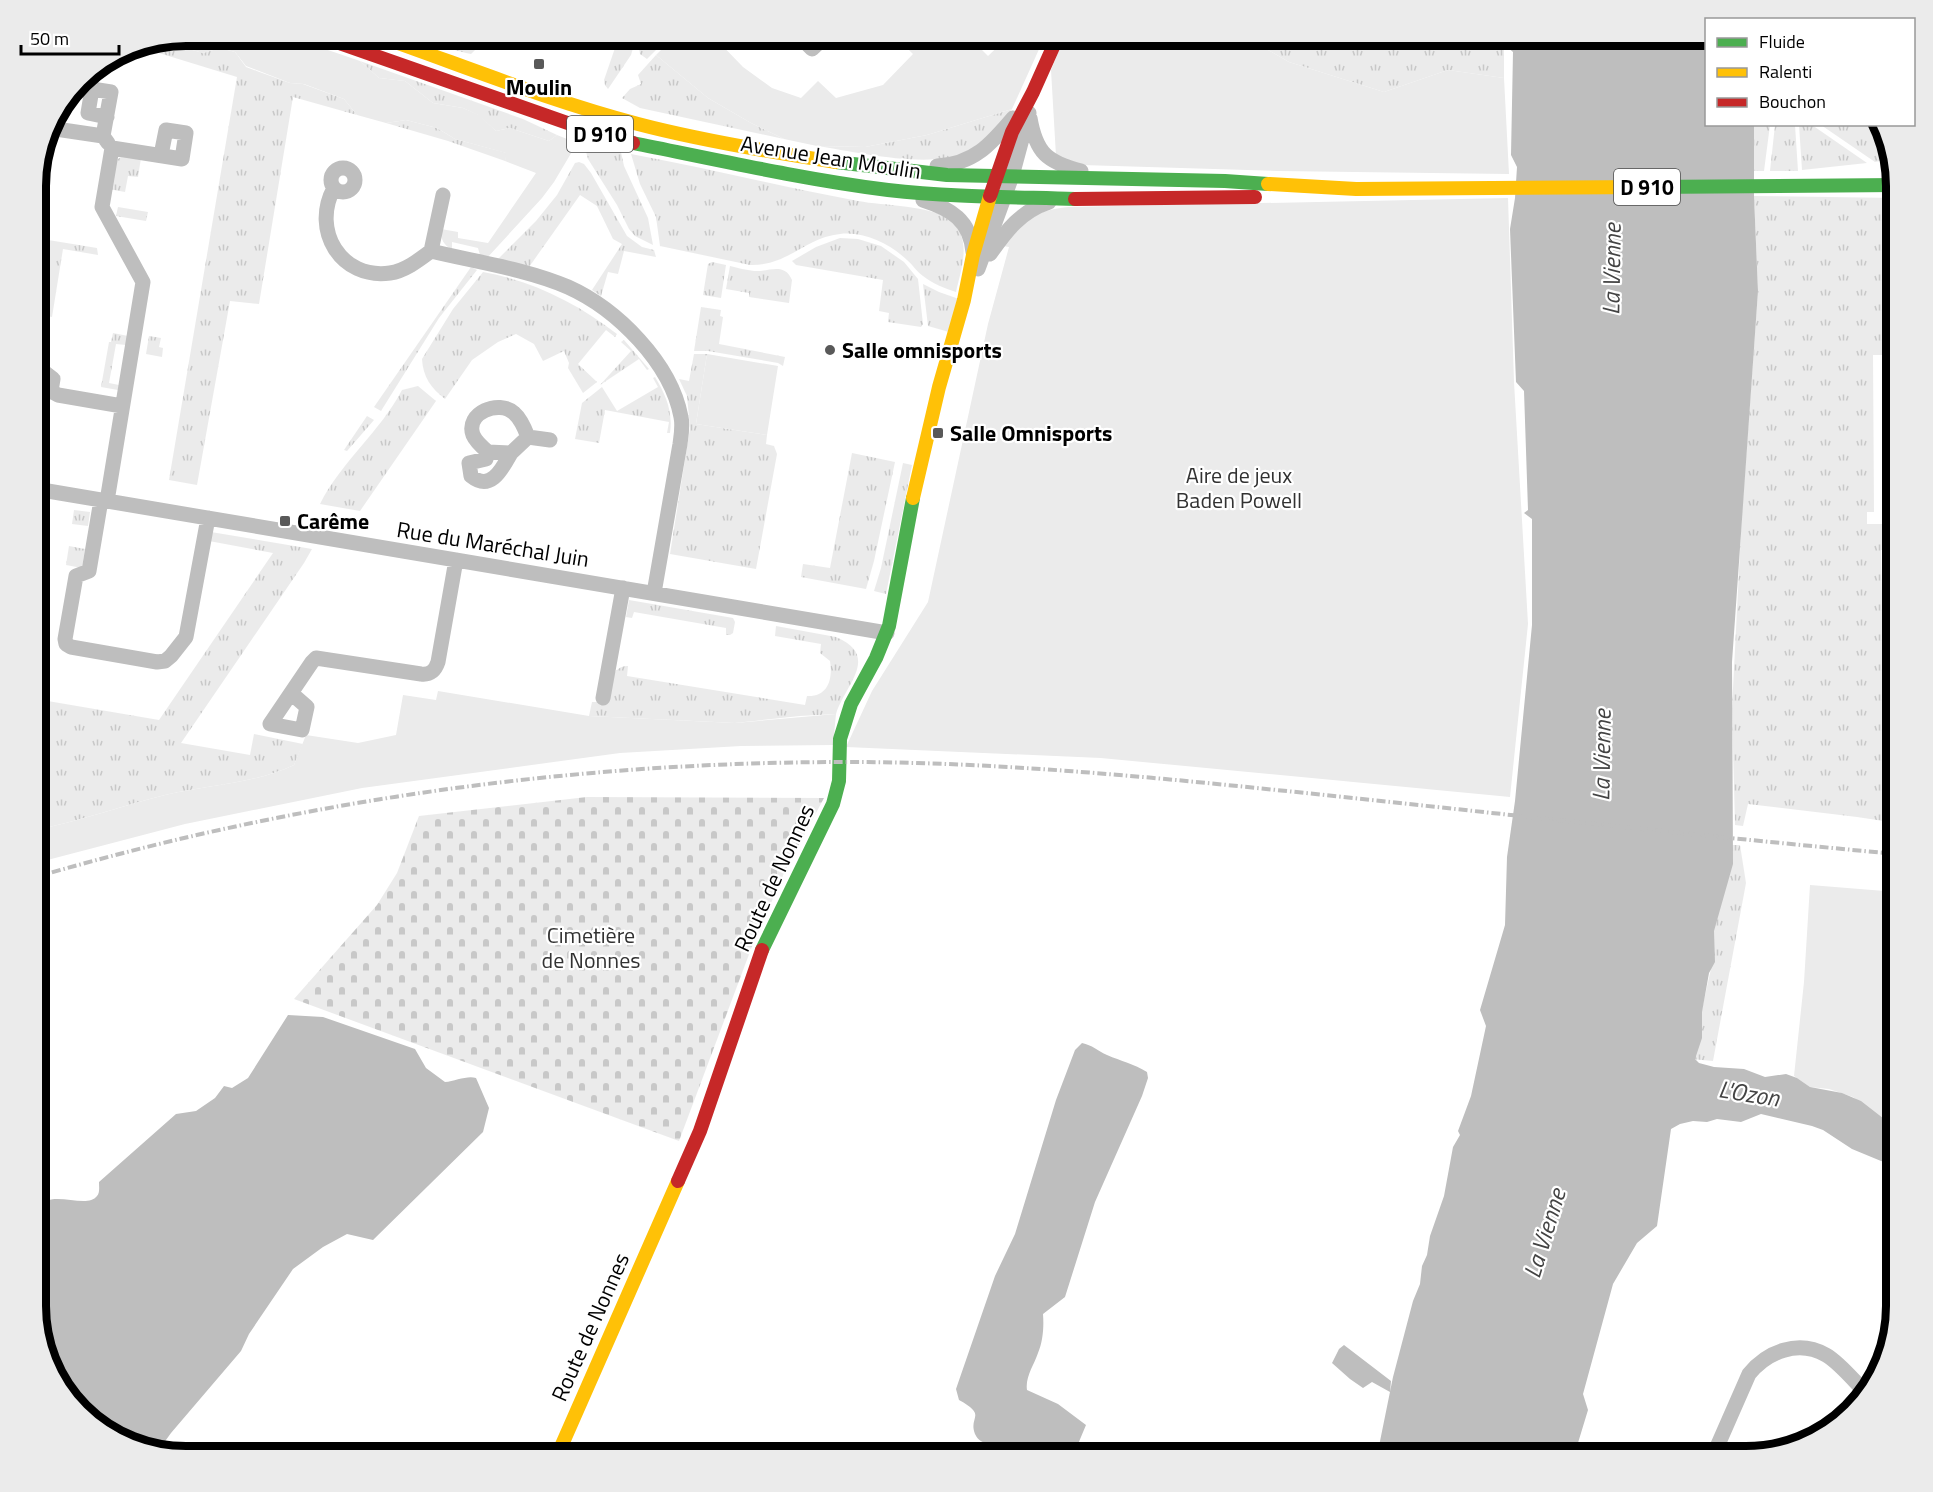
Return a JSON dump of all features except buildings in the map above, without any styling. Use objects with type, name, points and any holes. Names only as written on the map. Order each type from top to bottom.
[{"type":"main road","points":[[998,197],[996,176],[1012,132],[1053,46]]},
{"type":"main road","name":"Avenue Jean Moulin","points":[[350,47],[567,124],[624,141],[808,179],[891,190],[998,197],[1266,197],[1356,189]]},
{"type":"main road","name":"Avenue Jean Moulin","points":[[409,47],[559,100],[638,124],[753,149],[863,166],[947,175],[1275,183],[1356,189],[1886,185]]},
{"type":"main road","name":"Route de Nonnes","points":[[561,1446],[700,1131],[763,948],[833,804],[839,781],[840,740],[846,717],[887,633],[895,602],[916,482],[964,300],[973,255],[998,197]]},
{"type":"street","points":[[863,166],[948,165],[963,162],[976,156],[997,136],[1033,92]]},
{"type":"street","points":[[998,197],[1012,176],[1033,92]]},
{"type":"street","points":[[1029,113],[1033,137],[1041,151],[1051,160],[1062,166],[1113,180]]},
{"type":"street","points":[[106,117],[107,142],[102,207],[143,282],[122,406],[89,571],[76,576],[66,644],[71,647],[157,662],[165,661],[171,656],[186,637],[208,518]]},
{"type":"street","points":[[58,130],[161,155]]},
{"type":"street","points":[[334,188],[327,203],[326,228],[332,245],[352,266],[372,273],[392,273],[411,265],[431,251],[442,195]]},
{"type":"street","points":[[891,190],[939,205],[956,215],[969,231],[973,255]]},
{"type":"street","name":"Route de Nonnes","points":[[978,271],[998,197]]},
{"type":"street","name":"Route de Nonnes","points":[[964,300],[978,271],[1016,220],[1039,205],[1062,198]]},
{"type":"street","points":[[431,251],[545,279],[570,288],[595,302],[635,336],[667,378],[677,399],[682,420],[680,444],[654,593]]},
{"type":"street","points":[[47,374],[53,379],[47,388]]},
{"type":"street","points":[[47,393],[122,406]]},
{"type":"street","points":[[500,406],[513,412],[528,437],[511,453],[498,474],[491,480],[477,481],[471,476],[469,444],[473,422],[483,410],[500,406]]},
{"type":"street","points":[[472,433],[498,474]]},
{"type":"street","points":[[528,437],[550,440]]},
{"type":"street","points":[[469,462],[487,456],[511,453]]},
{"type":"street","name":"Rue du Maréchal Juin","points":[[47,491],[887,633]]},
{"type":"street","points":[[291,693],[316,658],[427,675],[432,672],[438,662],[456,561]]},
{"type":"street","points":[[603,698],[622,588]]},
{"type":"street","points":[[1717,1446],[1749,1374],[1761,1361],[1778,1352],[1804,1348],[1816,1350],[1828,1356],[1861,1387]]},
{"type":"green space","points":[[978,46],[988,56],[998,46],[1040,46],[1012,109],[927,135],[865,147],[817,146],[784,139],[708,98],[656,55],[664,47],[723,47],[743,67],[772,88],[801,98],[818,81],[836,98],[883,85],[913,54],[906,47]]},
{"type":"green space","points":[[1061,46],[1262,46],[1289,62],[1384,92],[1448,70],[1504,78],[1509,174],[1278,171],[1082,165],[1056,156],[1051,70]]},
{"type":"green space","points":[[1262,46],[1504,46],[1504,78],[1448,70],[1384,92],[1289,62]]},
{"type":"green space","points":[[182,47],[203,53],[220,48],[235,52],[246,67],[344,99],[357,115],[293,97],[259,304],[230,301],[197,485],[169,480],[237,77],[152,51]]},
{"type":"green space","points":[[182,47],[319,47],[360,61],[379,78],[405,81],[433,103],[463,108],[479,115],[496,131],[510,128],[549,141],[557,135],[567,139],[573,150],[542,198],[487,258],[480,255],[478,248],[452,242],[452,250],[443,241],[441,229],[458,232],[458,238],[488,243],[536,173],[505,161],[506,153],[455,139],[437,128],[406,120],[386,123],[357,115],[344,99],[304,84],[290,83],[246,66],[235,52],[220,48],[203,53]]},
{"type":"green space","points":[[444,47],[475,47],[476,49],[471,54]]},
{"type":"green space","points":[[639,47],[659,47],[647,59],[640,54]]},
{"type":"green space","points":[[615,48],[633,48],[631,55],[608,89],[604,80]]},
{"type":"green space","points":[[656,55],[708,98],[784,139],[640,108],[622,98],[630,89],[641,84],[638,75]]},
{"type":"green space","points":[[360,61],[523,119],[557,135],[549,141],[510,128],[496,131],[478,115],[463,108],[433,103],[405,81],[379,78]]},
{"type":"green space","points":[[1012,109],[979,145],[949,158],[932,160],[892,158],[817,146],[865,147],[927,135]]},
{"type":"green space","points":[[406,120],[437,128],[455,139],[507,153],[505,161],[386,123]]},
{"type":"green space","points":[[1754,126],[1770,126],[1764,171],[1754,171]]},
{"type":"green space","points":[[1775,126],[1795,126],[1798,171],[1770,171]]},
{"type":"green space","points":[[1799,126],[1813,126],[1867,163],[1802,170]]},
{"type":"green space","points":[[1822,126],[1872,126],[1884,160],[1875,162]]},
{"type":"green space","points":[[585,148],[621,152],[624,166],[648,218],[653,245],[635,236],[629,229],[588,159]]},
{"type":"green space","points":[[631,154],[830,196],[931,211],[942,215],[957,228],[963,245],[964,254],[956,292],[927,279],[900,254],[885,244],[858,235],[828,236],[775,261],[750,265],[660,246],[656,217],[640,184]]},
{"type":"green space","points":[[123,156],[141,158],[138,177],[128,176],[125,192],[109,189],[116,160]]},
{"type":"green space","points":[[575,163],[584,164],[591,173],[627,236],[642,247],[654,250],[656,257],[624,251],[618,274],[608,272],[601,296],[592,290],[622,244],[613,239],[597,206],[580,195],[529,267],[498,259],[536,221],[557,195]]},
{"type":"green space","points":[[1754,196],[1886,198],[1886,355],[1873,355],[1874,512],[1867,512],[1867,524],[1886,524],[1886,550],[1881,550],[1884,683],[1886,683],[1886,821],[1748,804],[1743,826],[1735,825],[1732,708],[1742,512],[1758,291]]},
{"type":"green space","name":"Aire de jeux Baden Powell","points":[[1508,198],[1514,382],[1528,624],[1510,797],[1101,758],[846,747],[872,691],[928,602],[988,324],[1009,247],[1003,246],[1031,218],[1046,211],[1069,207]]},
{"type":"green space","points":[[118,207],[148,212],[146,221],[116,216]]},
{"type":"green space","points":[[840,238],[858,239],[881,246],[904,262],[918,279],[923,324],[921,327],[888,322],[889,313],[879,311],[883,280],[796,265],[792,261],[816,247]]},
{"type":"green space","points":[[47,240],[97,248],[98,255],[63,249],[52,317],[47,316]]},
{"type":"green space","points":[[712,262],[726,265],[721,298],[703,295],[708,264]]},
{"type":"green space","points":[[730,266],[754,271],[776,269],[785,271],[792,280],[789,303],[749,297],[749,293],[726,289]]},
{"type":"green space","points":[[471,267],[477,270],[439,318],[381,411],[374,407]]},
{"type":"green space","points":[[483,272],[537,287],[586,312],[617,334],[615,337],[606,330],[578,364],[597,382],[583,393],[568,368],[569,363],[564,351],[543,361],[534,344],[516,334],[498,342],[472,360],[445,399],[436,391],[426,377],[422,359],[453,309]]},
{"type":"green space","points":[[923,284],[959,299],[949,332],[928,326]]},
{"type":"green space","points":[[701,307],[721,310],[720,316],[723,317],[719,344],[785,357],[783,366],[778,363],[708,351],[694,351]]},
{"type":"green space","points":[[113,333],[128,336],[126,345],[116,344],[109,383],[119,385],[118,390],[101,387],[109,342],[111,342]]},
{"type":"green space","points":[[149,336],[161,338],[159,347],[163,348],[162,357],[146,354]]},
{"type":"green space","points":[[624,340],[649,369],[647,370],[639,359],[600,385],[631,351],[621,342]]},
{"type":"green space","points":[[694,354],[707,354],[696,424],[767,435],[766,444],[774,446],[777,454],[756,569],[670,554],[690,428],[687,396],[679,379],[689,381]]},
{"type":"green space","points":[[707,354],[778,366],[767,435],[696,424]]},
{"type":"green space","points":[[655,377],[668,404],[670,433],[667,433],[669,422],[605,410],[599,443],[575,439],[582,403],[602,387],[617,411],[658,387],[653,378]]},
{"type":"green space","points":[[418,386],[436,401],[360,511],[320,504],[339,474],[383,420],[402,390]]},
{"type":"green space","points":[[367,416],[374,420],[347,451],[344,450]]},
{"type":"green space","points":[[852,453],[895,462],[866,589],[801,577],[803,564],[830,568]]},
{"type":"green space","points":[[903,463],[912,465],[886,594],[874,591]]},
{"type":"green space","points":[[74,510],[90,512],[88,526],[72,524]]},
{"type":"green space","points":[[211,532],[312,549],[181,743],[250,755],[254,734],[303,744],[294,765],[263,776],[165,795],[47,827],[47,701],[159,720],[273,553],[209,541]]},
{"type":"green space","points":[[69,546],[85,549],[82,568],[66,565]]},
{"type":"green space","points":[[629,600],[733,618],[735,622],[733,633],[726,635],[726,628],[634,612],[632,618],[626,617]]},
{"type":"green space","points":[[776,626],[836,637],[849,645],[856,653],[858,662],[856,672],[836,714],[735,723],[589,716],[592,702],[598,702],[613,674],[622,667],[628,666],[627,676],[805,705],[807,696],[814,696],[828,686],[831,674],[830,661],[820,653],[821,644],[775,636]]},
{"type":"green space","points":[[438,691],[589,716],[735,723],[836,714],[833,745],[741,746],[620,753],[362,788],[185,824],[47,860],[47,827],[165,795],[247,780],[279,771],[294,765],[306,735],[358,743],[396,735],[403,695],[436,700]]},
{"type":"green space","name":"Cimetière de Nonnes","points":[[587,797],[824,798],[785,871],[751,949],[679,1141],[294,999],[377,905],[397,873],[419,816]]},
{"type":"green space","points":[[1732,845],[1740,845],[1746,883],[1713,1061],[1691,1059],[1714,955],[1710,934]]},
{"type":"green space","points":[[1810,885],[1886,891],[1886,1121],[1853,1097],[1829,1089],[1810,1087],[1794,1076],[1804,982]]},
{"type":"water","points":[[1705,46],[1705,126],[1754,126],[1758,291],[1732,662],[1733,864],[1714,931],[1715,962],[1709,973],[1702,1012],[1702,1038],[1695,1059],[1699,1063],[1714,1067],[1744,1069],[1765,1077],[1786,1074],[1810,1087],[1842,1093],[1861,1101],[1886,1120],[1886,1162],[1852,1149],[1823,1130],[1761,1114],[1741,1122],[1717,1119],[1707,1122],[1693,1121],[1671,1129],[1657,1226],[1637,1243],[1613,1284],[1583,1394],[1588,1410],[1577,1446],[1379,1446],[1393,1377],[1413,1301],[1420,1284],[1430,1236],[1444,1196],[1453,1147],[1460,1135],[1458,1131],[1471,1096],[1486,1026],[1480,1010],[1505,925],[1507,857],[1515,801],[1532,625],[1532,519],[1524,513],[1528,510],[1524,391],[1516,382],[1510,229],[1517,167],[1511,155],[1513,52],[1507,47]]},
{"type":"water","points":[[288,1015],[323,1017],[415,1049],[426,1068],[445,1082],[476,1078],[489,1108],[483,1132],[373,1240],[347,1234],[323,1247],[293,1269],[249,1334],[241,1351],[164,1443],[150,1441],[116,1427],[100,1416],[75,1391],[54,1351],[47,1315],[47,1201],[52,1199],[87,1201],[93,1199],[99,1193],[99,1182],[176,1114],[196,1111],[215,1098],[224,1086],[232,1088],[248,1078]]},
{"type":"water","points":[[1082,1043],[1142,1069],[1147,1072],[1148,1078],[1095,1202],[1065,1297],[1043,1314],[1041,1344],[1027,1380],[1027,1390],[1058,1404],[1086,1425],[1077,1446],[992,1446],[983,1442],[975,1434],[973,1428],[975,1413],[959,1400],[956,1389],[995,1276],[1015,1234],[1056,1100],[1075,1050]]},
{"type":"water","points":[[1344,1345],[1391,1381],[1390,1392],[1372,1382],[1363,1388],[1332,1363],[1339,1349]]},
{"type":"railway","points":[[47,874],[135,850],[235,827],[336,807],[437,791],[539,778],[641,769],[846,762],[1029,768],[1151,778],[1886,853]]},
{"type":"traffic: fast","points":[[633,143],[856,186],[958,195],[1075,199]]},
{"type":"traffic: fast","points":[[836,162],[947,175],[1268,184]]},
{"type":"traffic: fast","points":[[1649,187],[1886,185]]},
{"type":"traffic: fast","points":[[762,950],[833,804],[839,781],[840,739],[851,704],[876,658],[889,626],[913,498]]},
{"type":"traffic: slow","points":[[408,47],[540,94],[638,124],[737,146],[836,162]]},
{"type":"traffic: slow","points":[[1268,184],[1356,189],[1649,187]]},
{"type":"traffic: slow","points":[[913,498],[939,387],[990,196]]},
{"type":"traffic: slow","points":[[561,1446],[678,1181]]},
{"type":"traffic: jam","points":[[990,196],[1012,132],[1053,46]]},
{"type":"traffic: jam","points":[[350,47],[596,133],[633,143]]},
{"type":"traffic: jam","points":[[1075,199],[1255,197]]},
{"type":"traffic: jam","points":[[678,1181],[700,1131],[762,950]]},
{"type":"place","name":"Moulin","points":[[539,64]]},
{"type":"place","name":"Salle omnisports","points":[[830,350]]},
{"type":"place","name":"Salle Omnisports","points":[[938,433]]},
{"type":"place","name":"Carême","points":[[285,521]]},
{"type":"water label","name":"La Vienne","points":[[1611,269]]},
{"type":"water label","name":"La Vienne","points":[[1601,755]]},
{"type":"water label","name":"L'Ozon","points":[[1749,1093]]},
{"type":"water label","name":"La Vienne","points":[[1544,1233]]}]
